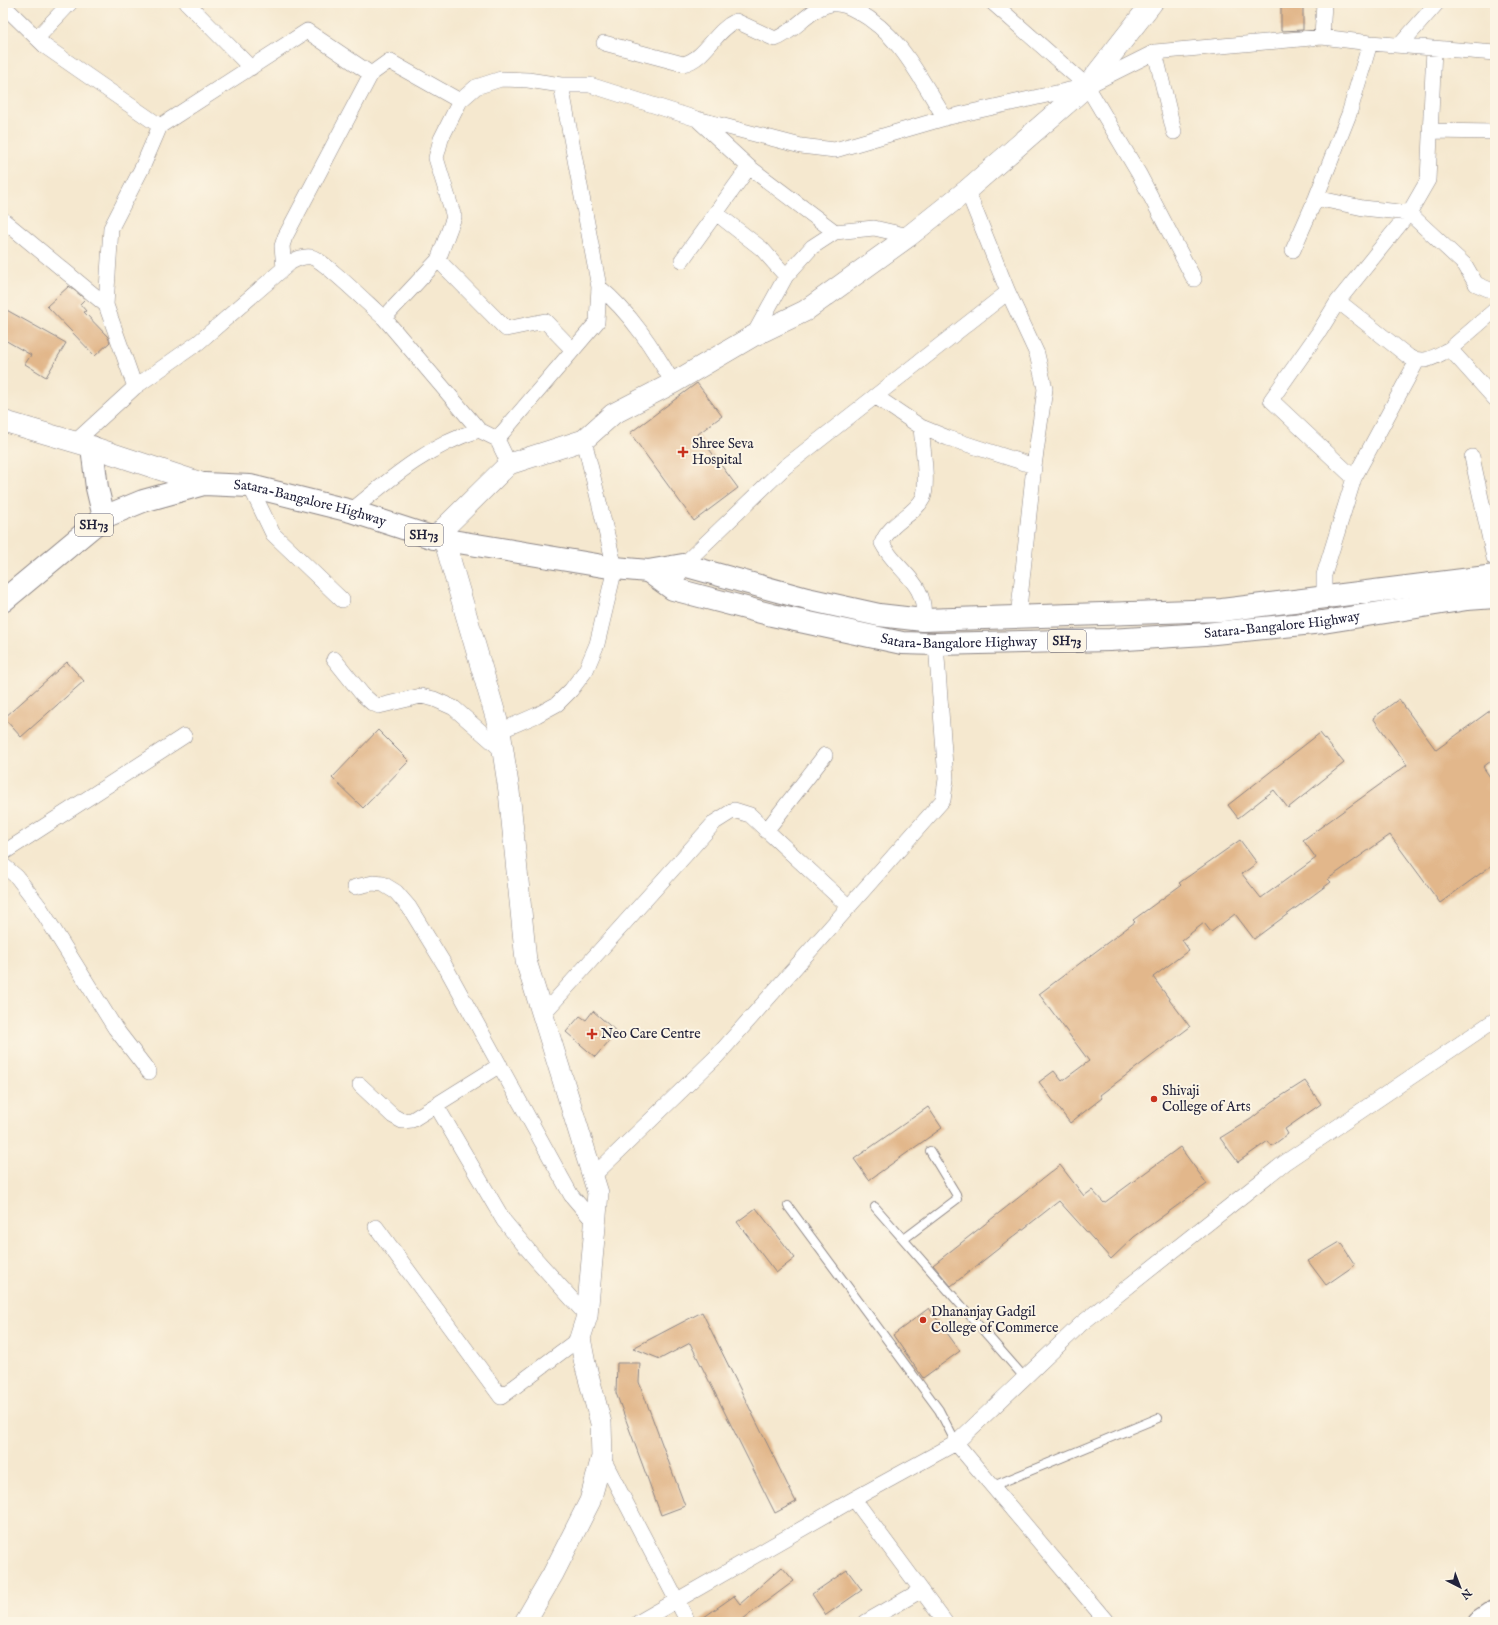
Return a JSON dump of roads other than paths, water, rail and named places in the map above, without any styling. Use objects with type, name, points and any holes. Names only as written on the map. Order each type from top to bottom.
[{"type":"main road","points":[[84,444],[104,517]]},
{"type":"main road","name":"Satara-Bangalore Highway","points":[[3,601],[104,517],[143,501],[204,484],[250,486],[351,511],[439,538],[615,568],[648,571],[683,564],[807,599],[879,615],[923,620],[1222,610],[1324,598],[1491,567]]},
{"type":"main road","name":"Satara-Bangalore Highway","points":[[648,571],[673,589],[867,637],[902,644],[1110,640],[1205,634],[1323,622],[1467,599],[1495,597]]},
{"type":"main road","points":[[1479,1622],[1495,1611]]},
{"type":"street","points":[[37,38],[70,3]]},
{"type":"street","points":[[187,3],[251,68]]},
{"type":"street","points":[[993,3],[1087,86],[1139,174],[1194,279]]},
{"type":"street","points":[[525,1622],[553,1574],[590,1501],[602,1458],[601,1422],[585,1364],[580,1338],[587,1316],[594,1222],[598,1193],[526,961],[509,790],[502,741],[439,538],[509,464],[584,440],[613,414],[673,383],[753,336],[805,311],[909,236],[967,190],[1087,86],[1152,3]]},
{"type":"street","points":[[1322,37],[1324,3]]},
{"type":"street","points":[[1400,45],[1437,3]]},
{"type":"street","points":[[604,43],[683,64],[691,63],[727,25],[736,21],[775,38],[785,35],[818,10],[831,4],[847,6],[870,19],[886,31],[907,57],[944,118]]},
{"type":"street","points":[[3,5],[46,47],[160,126]]},
{"type":"street","points":[[135,387],[106,305],[111,228],[142,168],[160,126],[307,32],[371,74]]},
{"type":"street","points":[[384,318],[438,260],[454,217],[436,158],[441,140],[460,101],[476,86],[501,79],[528,80],[561,85],[590,85],[697,119],[801,146],[834,150],[944,118],[1087,86],[1155,52],[1322,37],[1434,49],[1495,53]]},
{"type":"street","points":[[1293,250],[1316,198],[1349,114],[1370,43]]},
{"type":"street","points":[[1354,478],[1271,400],[1319,332],[1338,301],[1409,214],[1428,180],[1434,49]]},
{"type":"street","points":[[1155,52],[1174,132]]},
{"type":"street","points":[[284,268],[282,246],[285,237],[371,74],[389,61],[460,101]]},
{"type":"street","points":[[497,439],[597,322],[599,287],[561,85]]},
{"type":"street","points":[[697,119],[749,167],[835,232]]},
{"type":"street","points":[[1431,131],[1495,132]]},
{"type":"street","points":[[682,260],[749,167]]},
{"type":"street","points":[[967,190],[1008,292],[1037,354],[1045,389],[1034,466],[1018,618]]},
{"type":"street","points":[[1316,198],[1363,208],[1409,214],[1465,265],[1476,284],[1495,292]]},
{"type":"street","points":[[716,213],[762,249],[786,276]]},
{"type":"street","points":[[3,220],[106,305]]},
{"type":"street","points":[[753,336],[786,276],[812,247],[835,232],[874,228],[909,236]]},
{"type":"street","points":[[84,444],[135,387],[199,342],[290,262],[302,257],[312,257],[328,268],[384,318],[479,430],[497,439],[509,464]]},
{"type":"street","points":[[438,260],[506,329],[545,321],[573,350]]},
{"type":"street","points":[[599,287],[614,299],[648,344],[673,383]]},
{"type":"street","points":[[673,589],[683,564],[785,467],[1008,292]]},
{"type":"street","points":[[1338,301],[1409,357],[1417,361],[1425,361],[1450,349],[1495,310]]},
{"type":"street","points":[[1450,349],[1495,399]]},
{"type":"street","points":[[1324,598],[1324,575],[1354,478],[1417,361]]},
{"type":"street","points":[[875,396],[921,427],[948,438],[1034,466]]},
{"type":"street","points":[[3,421],[84,444],[204,484]]},
{"type":"street","points":[[921,427],[925,488],[922,498],[885,534],[882,543],[887,553],[913,580],[922,595],[925,607],[923,620]]},
{"type":"street","points":[[351,511],[388,479],[429,452],[461,436],[479,430]]},
{"type":"street","points":[[502,741],[537,715],[557,704],[571,690],[582,675],[596,644],[615,568],[584,440]]},
{"type":"street","points":[[1472,457],[1491,567]]},
{"type":"street","points":[[250,486],[273,534],[342,600]]},
{"type":"street","points":[[593,1176],[717,1056],[943,800],[946,779],[936,644]]},
{"type":"street","points":[[334,659],[372,704],[379,706],[421,696],[434,699],[454,708],[502,741]]},
{"type":"street","points":[[3,853],[184,736]]},
{"type":"street","points":[[766,831],[826,755]]},
{"type":"street","points":[[543,1014],[715,822],[734,810],[742,811],[750,815],[849,907]]},
{"type":"street","points":[[3,865],[17,877],[39,906],[115,1028],[149,1072]]},
{"type":"street","points":[[355,887],[373,883],[383,884],[396,892],[409,907],[444,964],[571,1194],[594,1222]]},
{"type":"street","points":[[639,1622],[854,1498],[956,1443],[1081,1324],[1284,1163],[1495,1020]]},
{"type":"street","points":[[360,1085],[392,1116],[402,1121],[412,1120],[500,1065]]},
{"type":"street","points":[[436,1106],[504,1221],[587,1316]]},
{"type":"street","points":[[376,1227],[501,1397],[580,1338]]},
{"type":"street","points":[[956,1443],[1107,1622]]},
{"type":"street","points":[[602,1458],[688,1622]]},
{"type":"street","points":[[854,1498],[920,1591],[945,1622]]},
{"type":"street","points":[[866,1622],[920,1591]]},
{"type":"lane","points":[[904,1239],[957,1199],[956,1194],[930,1151]]},
{"type":"lane","points":[[788,1206],[939,1410],[956,1443]]},
{"type":"lane","points":[[875,1207],[1024,1377]]},
{"type":"lane","points":[[993,1486],[1158,1418]]},
{"type":"place","name":"Shree Seva Hospital","points":[[683,452]]},
{"type":"place","name":"Neo Care Centre","points":[[592,1034]]},
{"type":"place","name":"Shivaji College of Arts","points":[[1154,1099]]},
{"type":"place","name":"Dhananjay Gadgil College of Commerce","points":[[923,1320]]}]
